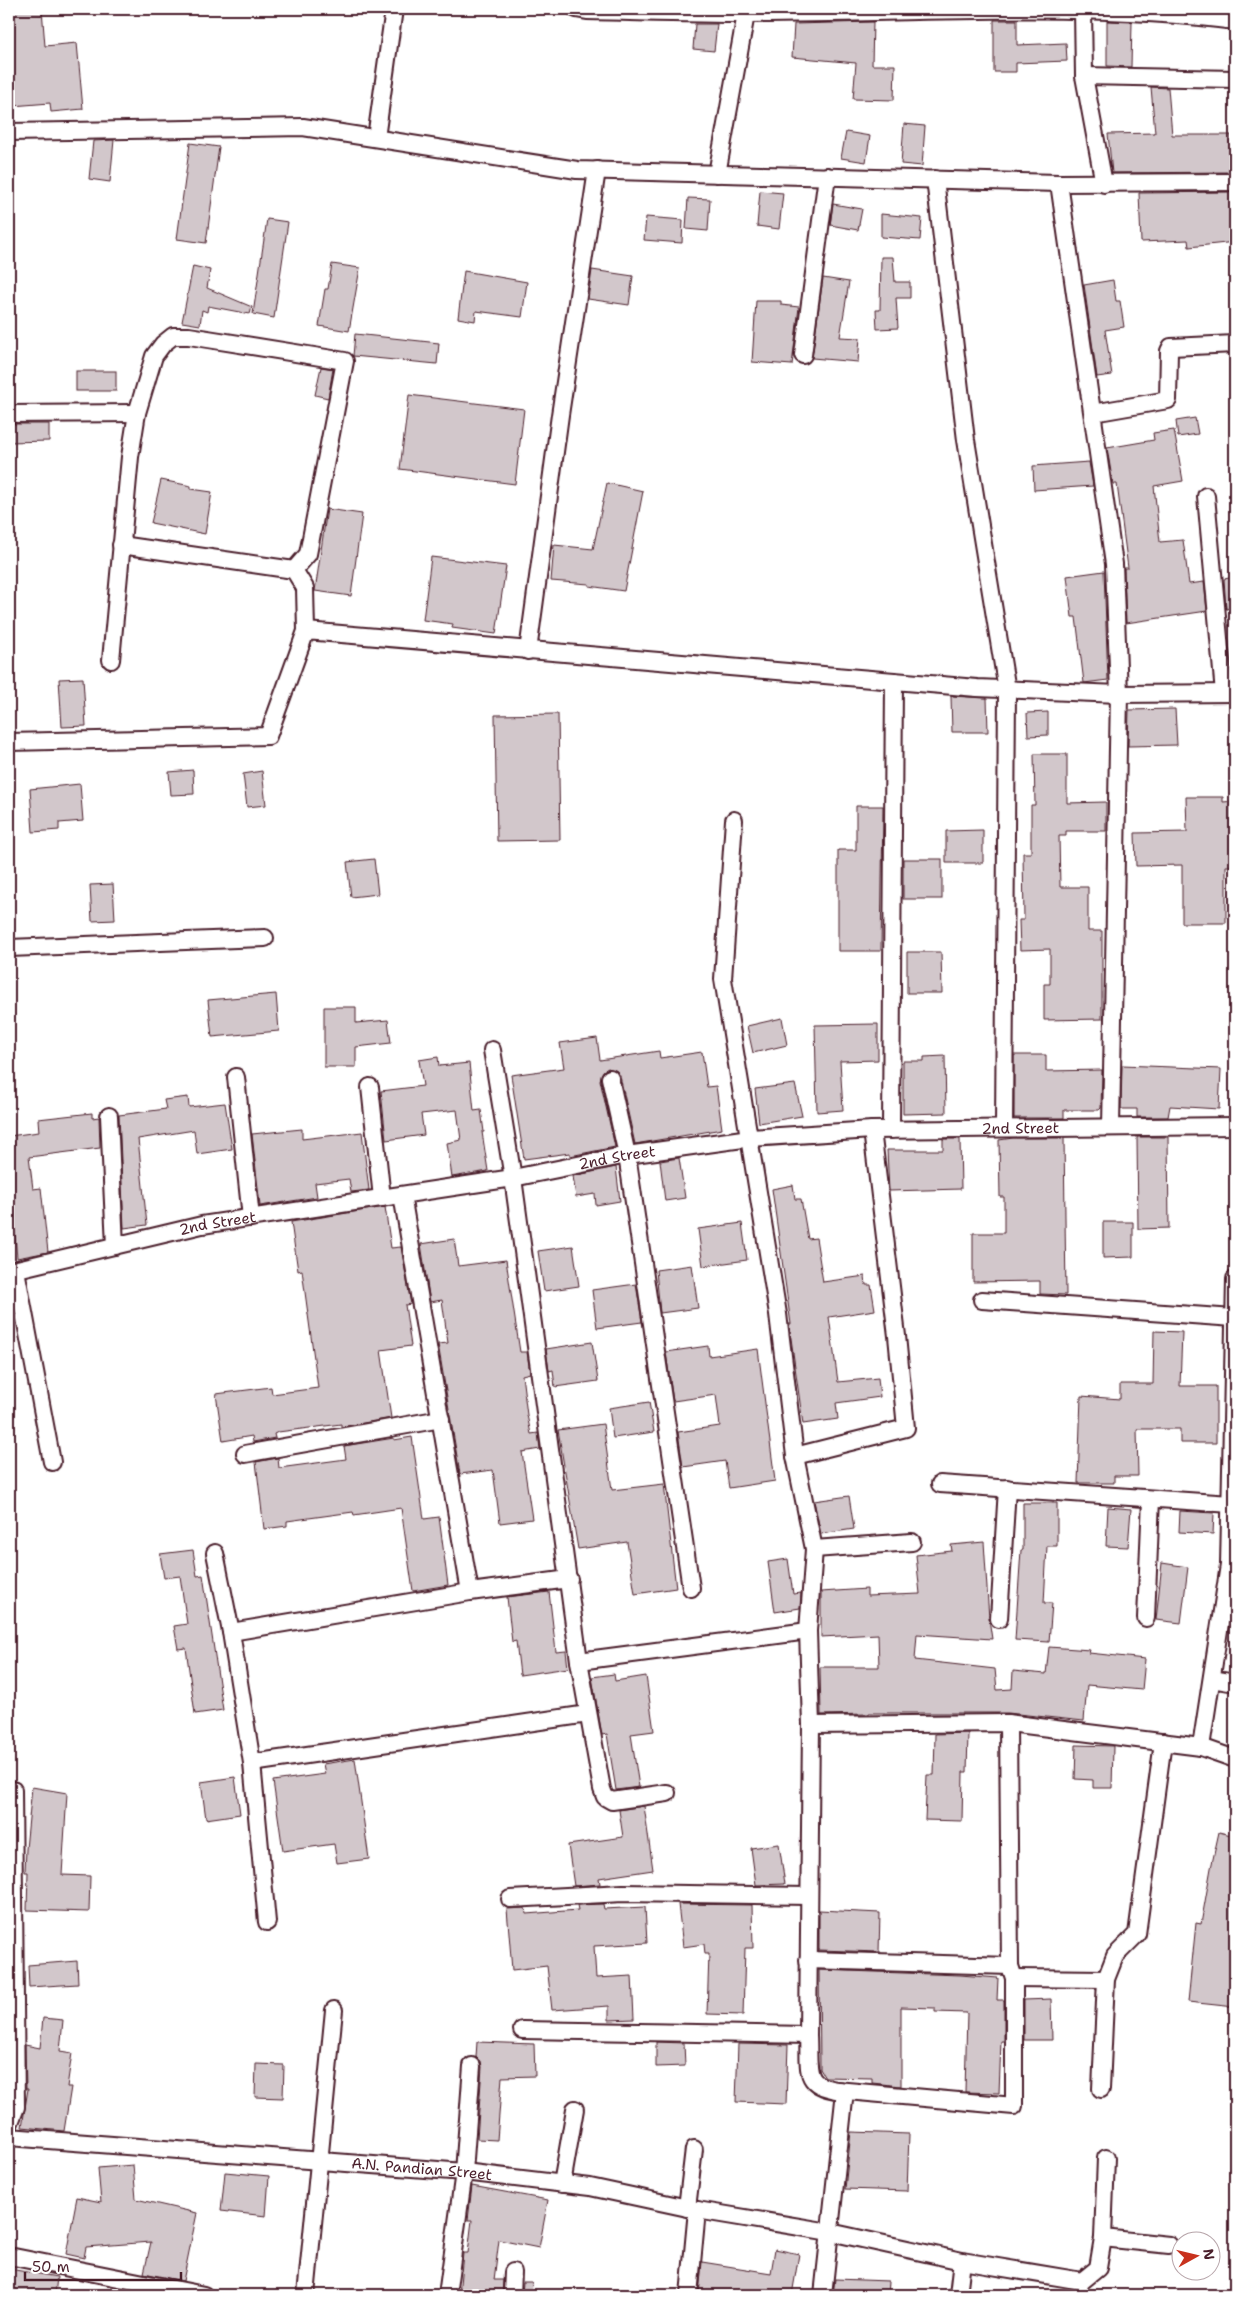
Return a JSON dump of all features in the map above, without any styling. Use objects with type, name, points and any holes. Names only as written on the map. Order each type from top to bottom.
[{"type":"street","points":[[376,138],[394,9]]},
{"type":"street","points":[[576,9],[587,11],[746,14],[969,9],[1177,11],[1235,21]]},
{"type":"street","points":[[1083,10],[1084,76],[1104,184]]},
{"type":"street","points":[[717,174],[746,14]]},
{"type":"street","points":[[1084,76],[1235,79]]},
{"type":"street","points":[[9,132],[303,127],[577,170],[1104,184],[1235,182]]},
{"type":"street","points":[[528,651],[560,415],[597,170]]},
{"type":"street","points":[[803,355],[826,176]]},
{"type":"street","points":[[935,179],[966,440],[1007,690],[1004,1128]]},
{"type":"street","points":[[1059,183],[1114,564],[1119,694],[1111,1127]]},
{"type":"street","points":[[111,660],[137,413],[154,356],[162,344],[173,336],[189,336],[345,362],[308,554],[294,570]]},
{"type":"street","points":[[1093,413],[1168,400],[1169,351],[1172,347],[1235,344]]},
{"type":"street","points":[[9,414],[137,413]]},
{"type":"street","points":[[306,631],[1007,690],[1119,694],[1229,693],[1206,496]]},
{"type":"street","points":[[122,545],[294,570]]},
{"type":"street","points":[[9,742],[268,736],[306,631],[305,588],[294,570]]},
{"type":"street","points":[[891,1130],[894,681]]},
{"type":"street","points":[[734,820],[723,979],[778,1314],[795,1456],[814,1549],[808,1631],[811,1724],[808,1960],[810,2075],[818,2086],[845,2091],[823,2295]]},
{"type":"street","points":[[9,948],[265,938]]},
{"type":"street","points":[[492,1050],[513,1178],[579,1661],[602,1789],[605,1797],[612,1801],[666,1793]]},
{"type":"street","points":[[236,1078],[251,1218]]},
{"type":"street","points":[[610,1078],[627,1156],[691,1588]]},
{"type":"street","points":[[370,1087],[382,1198]]},
{"type":"street","points":[[109,1116],[115,1246]]},
{"type":"street","name":"2nd Street","points":[[12,1271],[202,1225],[513,1178],[627,1156],[750,1138],[872,1130],[1235,1126]]},
{"type":"street","points":[[795,1456],[906,1428],[872,1130]]},
{"type":"street","points":[[402,1194],[470,1592]]},
{"type":"street","points":[[12,1271],[52,1462]]},
{"type":"street","points":[[1201,1747],[1232,1565],[1230,1450],[1235,1279]]},
{"type":"street","points":[[982,1300],[1234,1311]]},
{"type":"street","points":[[245,1454],[441,1419]]},
{"type":"street","points":[[940,1484],[1231,1504]]},
{"type":"street","points":[[1000,1619],[1007,1488]]},
{"type":"street","points":[[1146,1618],[1151,1499]]},
{"type":"street","points":[[814,1549],[912,1542]]},
{"type":"street","points":[[215,1553],[231,1632],[252,1763],[267,1922]]},
{"type":"street","points":[[231,1632],[470,1592],[568,1579]]},
{"type":"street","points":[[579,1661],[808,1631]]},
{"type":"street","points":[[1212,1679],[1235,1683]]},
{"type":"street","points":[[252,1763],[588,1714]]},
{"type":"street","points":[[811,1724],[1008,1723],[1201,1747],[1235,1759]]},
{"type":"street","points":[[835,2090],[1014,2106],[1008,1723]]},
{"type":"street","points":[[1100,2089],[1106,1979],[1115,1956],[1137,1934],[1164,1742]]},
{"type":"street","points":[[9,2125],[13,2106],[13,1790]]},
{"type":"street","points":[[510,1899],[623,1893],[809,1896]]},
{"type":"street","points":[[808,1960],[1106,1979]]},
{"type":"street","points":[[306,2295],[334,2010]]},
{"type":"street","points":[[522,2030],[808,2035]]},
{"type":"street","points":[[447,2295],[464,2172],[472,2066]]},
{"type":"street","points":[[562,2184],[575,2109]]},
{"type":"street","name":"A.N. Pandian Street","points":[[9,2137],[464,2172],[562,2184],[692,2209],[830,2232],[962,2260],[1082,2282],[1098,2268],[1103,2238]]},
{"type":"street","points":[[689,2295],[694,2149]]},
{"type":"street","points":[[1106,2158],[1103,2238],[1169,2245]]},
{"type":"street","points":[[9,2256],[204,2295]]},
{"type":"street","points":[[958,2295],[962,2260]]},
{"type":"street","points":[[512,2295],[513,2272]]},
{"type":"building","points":[[9,9],[42,9],[45,46],[77,43],[83,109],[51,112],[50,103],[12,106],[9,59]]},
{"type":"building","points":[[994,20],[1017,20],[1017,45],[1066,43],[1067,61],[1016,63],[1016,72],[994,72]]},
{"type":"building","points":[[1107,21],[1132,22],[1131,67],[1107,66]]},
{"type":"building","points":[[873,22],[872,65],[895,65],[894,100],[853,99],[856,63],[792,57],[794,24]]},
{"type":"building","points":[[695,24],[717,24],[714,51],[693,49]]},
{"type":"building","points":[[1151,87],[1168,88],[1172,135],[1231,135],[1232,172],[1112,173],[1108,134],[1155,133]]},
{"type":"building","points":[[904,124],[925,126],[922,166],[901,164]]},
{"type":"building","points":[[846,132],[870,136],[866,162],[841,158]]},
{"type":"building","points":[[114,140],[110,182],[89,179],[93,141]]},
{"type":"building","points":[[190,143],[219,147],[206,243],[177,239]]},
{"type":"building","points":[[760,191],[783,193],[779,229],[757,226]]},
{"type":"building","points":[[1233,192],[1235,194],[1235,242],[1189,247],[1188,240],[1141,242],[1139,193]]},
{"type":"building","points":[[688,198],[710,199],[708,231],[686,229]]},
{"type":"building","points":[[833,204],[862,209],[858,230],[830,225]]},
{"type":"building","points":[[881,214],[922,218],[920,240],[881,237]]},
{"type":"building","points":[[646,217],[683,220],[682,243],[644,240]]},
{"type":"building","points":[[267,219],[288,222],[274,318],[253,314]]},
{"type":"building","points":[[881,257],[893,257],[895,282],[910,282],[910,298],[896,298],[898,328],[877,329],[876,310],[880,310]]},
{"type":"building","points":[[332,264],[360,268],[349,331],[319,326],[325,289],[328,289]]},
{"type":"building","points":[[193,266],[210,270],[207,288],[252,307],[250,314],[208,306],[207,312],[202,310],[200,325],[182,322]]},
{"type":"building","points":[[592,270],[633,276],[629,305],[588,299]]},
{"type":"building","points":[[464,271],[527,282],[522,317],[476,311],[475,321],[458,318]]},
{"type":"building","points":[[823,278],[849,282],[840,337],[860,338],[858,362],[812,358]]},
{"type":"building","points":[[1113,280],[1116,301],[1120,301],[1124,327],[1105,330],[1112,375],[1097,377],[1084,285]]},
{"type":"building","points":[[756,301],[781,301],[781,305],[799,307],[792,365],[752,362]]},
{"type":"building","points":[[355,334],[439,343],[437,364],[353,356]]},
{"type":"building","points":[[321,367],[333,369],[328,398],[315,395]]},
{"type":"building","points":[[76,371],[116,371],[116,391],[76,391]]},
{"type":"building","points":[[409,395],[524,409],[515,484],[400,469]]},
{"type":"building","points":[[1195,418],[1198,434],[1178,437],[1176,421]]},
{"type":"building","points":[[9,424],[49,424],[49,441],[9,442]]},
{"type":"building","points":[[1174,430],[1183,481],[1154,486],[1160,542],[1183,540],[1189,584],[1204,582],[1207,611],[1126,623],[1124,568],[1128,568],[1117,484],[1113,484],[1107,448],[1154,440],[1153,433]]},
{"type":"building","points":[[1089,462],[1093,486],[1034,490],[1033,466]]},
{"type":"building","points":[[161,480],[191,486],[191,489],[212,492],[205,534],[151,523]]},
{"type":"building","points":[[607,483],[643,491],[624,591],[589,586],[589,584],[551,581],[554,545],[593,549]]},
{"type":"building","points":[[327,509],[362,514],[351,596],[315,591]]},
{"type":"building","points":[[431,557],[506,566],[496,634],[452,628],[453,624],[423,620]]},
{"type":"building","points":[[1104,571],[1108,680],[1084,683],[1076,617],[1072,617],[1067,576]]},
{"type":"building","points":[[1235,577],[1235,607],[1226,609],[1224,579]]},
{"type":"building","points":[[83,678],[86,726],[62,727],[59,679]]},
{"type":"building","points":[[951,696],[987,698],[988,732],[952,732]]},
{"type":"building","points":[[1175,709],[1177,745],[1128,746],[1129,710]]},
{"type":"building","points":[[1048,712],[1048,735],[1028,736],[1027,713]]},
{"type":"building","points":[[558,714],[560,840],[497,841],[495,715]]},
{"type":"building","points":[[1034,754],[1067,754],[1067,803],[1106,802],[1106,831],[1066,831],[1066,836],[1059,836],[1060,887],[1088,887],[1088,931],[1102,931],[1102,1019],[1044,1020],[1044,984],[1050,984],[1050,949],[1020,950],[1019,920],[1024,920],[1023,853],[1031,853],[1031,805],[1035,805]]},
{"type":"building","points":[[193,770],[194,794],[171,795],[169,772]]},
{"type":"building","points":[[262,771],[266,805],[247,807],[243,774]]},
{"type":"building","points":[[80,784],[83,821],[59,823],[59,830],[33,832],[30,789]]},
{"type":"building","points":[[1186,797],[1223,797],[1223,802],[1235,801],[1235,866],[1226,866],[1226,923],[1182,923],[1182,865],[1136,866],[1135,833],[1187,832]]},
{"type":"building","points":[[856,806],[883,806],[881,951],[838,951],[838,850],[856,850]]},
{"type":"building","points":[[983,830],[983,863],[946,863],[946,831]]},
{"type":"building","points":[[374,859],[378,894],[351,897],[347,862]]},
{"type":"building","points":[[903,859],[942,859],[942,899],[903,899]]},
{"type":"building","points":[[113,884],[115,920],[92,921],[90,885]]},
{"type":"building","points":[[907,952],[941,952],[942,993],[907,993]]},
{"type":"building","points":[[276,994],[279,1031],[212,1037],[208,1000]]},
{"type":"building","points":[[324,1007],[356,1007],[356,1023],[388,1020],[391,1043],[356,1047],[356,1067],[324,1067]]},
{"type":"building","points":[[782,1018],[787,1045],[753,1053],[747,1026]]},
{"type":"building","points":[[878,1024],[878,1060],[840,1061],[843,1110],[817,1112],[815,1025]]},
{"type":"building","points":[[597,1038],[600,1060],[659,1051],[660,1058],[702,1052],[707,1087],[716,1086],[722,1129],[635,1144],[620,1076],[617,1071],[608,1068],[603,1071],[600,1080],[615,1147],[570,1156],[570,1153],[524,1159],[511,1075],[564,1068],[560,1043]]},
{"type":"building","points":[[1014,1055],[1046,1055],[1046,1071],[1102,1070],[1101,1108],[1099,1110],[1064,1110],[1064,1118],[1014,1118]]},
{"type":"building","points":[[945,1056],[946,1113],[903,1114],[903,1061],[924,1061],[924,1057]]},
{"type":"building","points":[[438,1057],[439,1066],[469,1063],[474,1111],[481,1110],[484,1132],[482,1132],[488,1171],[452,1177],[447,1143],[461,1140],[457,1110],[421,1114],[424,1135],[386,1140],[381,1091],[423,1086],[419,1060]]},
{"type":"building","points":[[1122,1065],[1221,1069],[1219,1109],[1170,1106],[1168,1117],[1137,1117],[1137,1109],[1121,1109]]},
{"type":"building","points":[[795,1084],[802,1116],[759,1123],[755,1089]]},
{"type":"building","points":[[188,1097],[189,1107],[225,1103],[232,1149],[197,1154],[194,1130],[138,1139],[147,1225],[124,1228],[119,1115],[166,1109],[164,1100]]},
{"type":"building","points":[[92,1113],[92,1118],[99,1117],[100,1148],[29,1157],[33,1189],[41,1188],[48,1252],[17,1258],[9,1169],[9,1136],[39,1132],[38,1119]]},
{"type":"building","points":[[302,1129],[302,1139],[362,1132],[369,1190],[351,1192],[349,1179],[315,1183],[317,1197],[260,1206],[252,1134]]},
{"type":"building","points":[[1137,1137],[1168,1137],[1169,1228],[1138,1229]]},
{"type":"building","points":[[1013,1138],[1064,1138],[1066,1295],[1040,1294],[1040,1281],[973,1282],[973,1233],[1004,1233],[1004,1197],[1000,1197],[999,1140]]},
{"type":"building","points":[[943,1139],[960,1139],[961,1189],[889,1191],[887,1150],[943,1150]]},
{"type":"building","points":[[679,1158],[685,1198],[665,1201],[660,1161]]},
{"type":"building","points":[[616,1167],[620,1201],[596,1205],[595,1194],[576,1197],[573,1176]]},
{"type":"building","points":[[793,1185],[795,1199],[801,1199],[808,1239],[816,1238],[823,1282],[865,1276],[866,1285],[871,1285],[875,1310],[829,1317],[838,1382],[878,1378],[880,1397],[836,1403],[838,1419],[803,1424],[772,1189]]},
{"type":"building","points":[[385,1207],[391,1248],[401,1247],[411,1304],[405,1305],[411,1346],[381,1350],[391,1418],[341,1427],[341,1424],[278,1432],[274,1434],[275,1438],[253,1442],[252,1436],[223,1441],[216,1394],[271,1387],[272,1394],[318,1388],[302,1270],[298,1271],[291,1222]]},
{"type":"building","points":[[1103,1222],[1133,1222],[1133,1257],[1103,1258]]},
{"type":"building","points":[[742,1223],[747,1260],[703,1266],[698,1229]]},
{"type":"building","points":[[454,1239],[458,1266],[506,1260],[520,1352],[527,1352],[530,1373],[522,1375],[527,1415],[531,1434],[538,1433],[540,1449],[522,1452],[532,1519],[500,1523],[493,1470],[460,1474],[438,1344],[448,1343],[442,1300],[430,1302],[421,1244]]},
{"type":"building","points":[[573,1246],[579,1286],[544,1291],[538,1251]]},
{"type":"building","points":[[692,1265],[698,1308],[660,1313],[656,1270]]},
{"type":"building","points":[[636,1284],[642,1322],[597,1328],[592,1290]]},
{"type":"building","points":[[1154,1331],[1182,1332],[1180,1386],[1216,1386],[1216,1443],[1180,1443],[1180,1429],[1137,1429],[1138,1476],[1114,1476],[1114,1483],[1078,1483],[1081,1396],[1120,1399],[1120,1384],[1153,1384]]},
{"type":"building","points":[[592,1342],[598,1381],[555,1387],[553,1370],[549,1371],[546,1349]]},
{"type":"building","points":[[708,1346],[709,1356],[758,1349],[775,1481],[729,1488],[725,1461],[683,1467],[678,1432],[720,1426],[716,1395],[673,1401],[666,1352]]},
{"type":"building","points":[[649,1402],[654,1432],[613,1438],[609,1408]]},
{"type":"building","points":[[603,1424],[612,1490],[664,1484],[676,1588],[635,1594],[627,1542],[578,1549],[558,1430]]},
{"type":"building","points":[[412,1437],[424,1519],[439,1517],[448,1585],[413,1591],[401,1508],[354,1515],[353,1512],[287,1521],[287,1526],[264,1529],[256,1462],[278,1458],[279,1468],[346,1459],[344,1446]]},
{"type":"building","points":[[849,1496],[854,1529],[821,1534],[814,1501]]},
{"type":"building","points":[[1023,1503],[1057,1503],[1057,1546],[1047,1546],[1044,1603],[1052,1603],[1049,1642],[1015,1640],[1021,1550],[1023,1550]]},
{"type":"building","points":[[1108,1507],[1131,1509],[1128,1547],[1106,1546]]},
{"type":"building","points":[[1180,1511],[1214,1513],[1213,1534],[1179,1532]]},
{"type":"building","points":[[984,1542],[992,1639],[917,1634],[915,1660],[995,1669],[997,1690],[1012,1689],[1013,1671],[1046,1674],[1049,1647],[1090,1650],[1089,1653],[1145,1659],[1142,1690],[1087,1685],[1084,1721],[1008,1713],[821,1715],[820,1667],[879,1667],[878,1634],[821,1637],[821,1592],[867,1589],[867,1596],[920,1594],[916,1555],[952,1551],[951,1545]]},
{"type":"building","points":[[193,1550],[197,1576],[203,1575],[223,1710],[195,1714],[186,1648],[178,1649],[174,1626],[187,1624],[180,1576],[164,1578],[160,1554]]},
{"type":"building","points":[[788,1559],[793,1594],[801,1593],[800,1608],[775,1612],[768,1562]]},
{"type":"building","points":[[1162,1563],[1188,1567],[1181,1623],[1156,1620]]},
{"type":"building","points":[[549,1592],[556,1652],[566,1651],[568,1668],[520,1675],[516,1641],[512,1642],[507,1597]]},
{"type":"building","points":[[614,1674],[615,1681],[646,1676],[654,1731],[631,1734],[639,1787],[616,1790],[607,1734],[602,1735],[592,1677]]},
{"type":"building","points":[[968,1733],[967,1772],[963,1772],[962,1821],[925,1820],[927,1775],[934,1775],[935,1734]]},
{"type":"building","points":[[1076,1745],[1113,1746],[1112,1788],[1093,1788],[1093,1780],[1075,1779]]},
{"type":"building","points":[[355,1759],[369,1859],[337,1863],[334,1844],[283,1851],[273,1781],[325,1774],[323,1764]]},
{"type":"building","points":[[235,1777],[240,1814],[206,1819],[201,1782]]},
{"type":"building","points":[[32,1787],[67,1793],[62,1875],[90,1876],[89,1912],[27,1910],[28,1872],[25,1872]]},
{"type":"building","points":[[644,1806],[653,1870],[599,1878],[600,1884],[574,1886],[568,1845],[623,1837],[619,1810]]},
{"type":"building","points":[[1219,1832],[1235,1836],[1235,2007],[1188,2002],[1196,1923],[1201,1924]]},
{"type":"building","points":[[779,1844],[785,1884],[756,1885],[751,1848]]},
{"type":"building","points":[[603,1904],[604,1909],[645,1907],[647,1943],[594,1946],[596,1978],[632,1976],[634,2019],[609,2020],[609,2006],[552,2010],[547,1966],[512,1970],[507,1909],[525,1908],[526,1914],[578,1910],[577,1905]]},
{"type":"building","points":[[678,1904],[752,1905],[753,1948],[745,1948],[743,2015],[707,2014],[709,1954],[705,1954],[704,1944],[683,1947]]},
{"type":"building","points":[[819,1910],[880,1913],[879,1952],[819,1950]]},
{"type":"building","points":[[77,1961],[78,1984],[29,1987],[28,1965]]},
{"type":"building","points":[[819,1970],[998,1978],[997,2000],[1004,2000],[1004,2041],[1001,2041],[999,2093],[965,2092],[967,2013],[935,2012],[935,2008],[901,2007],[901,2086],[872,2083],[872,2078],[825,2077],[820,2069]]},
{"type":"building","points":[[1051,1999],[1052,2040],[1024,2040],[1024,2000]]},
{"type":"building","points":[[43,2018],[63,2020],[60,2051],[72,2053],[67,2087],[71,2087],[64,2131],[22,2127],[28,2089],[26,2089],[25,2045],[40,2048]]},
{"type":"building","points":[[477,2042],[534,2044],[535,2076],[502,2077],[497,2140],[477,2139],[482,2067],[481,2061],[476,2057]]},
{"type":"building","points":[[656,2042],[684,2043],[685,2066],[656,2067]]},
{"type":"building","points":[[738,2044],[788,2045],[786,2104],[736,2102]]},
{"type":"building","points":[[256,2064],[284,2065],[283,2098],[255,2097]]},
{"type":"building","points":[[851,2132],[909,2134],[907,2191],[845,2189]]},
{"type":"building","points":[[133,2165],[136,2199],[197,2213],[183,2281],[144,2273],[151,2242],[86,2247],[84,2258],[66,2254],[77,2197],[101,2202],[98,2168]]},
{"type":"building","points":[[225,2172],[269,2176],[266,2216],[221,2211]]},
{"type":"building","points":[[472,2186],[548,2200],[539,2248],[499,2240],[494,2280],[503,2280],[502,2295],[459,2295],[463,2253],[468,2253],[472,2220],[468,2220]]},
{"type":"building","points":[[775,2249],[799,2254],[792,2295],[773,2295],[753,2291],[752,2295],[699,2295],[702,2262],[771,2273]]},
{"type":"building","points":[[9,2269],[57,2277],[55,2295],[9,2295]]},
{"type":"building","points":[[835,2279],[889,2281],[888,2295],[833,2295]]},
{"type":"building","points":[[523,2282],[532,2282],[531,2295],[522,2295]]}]
